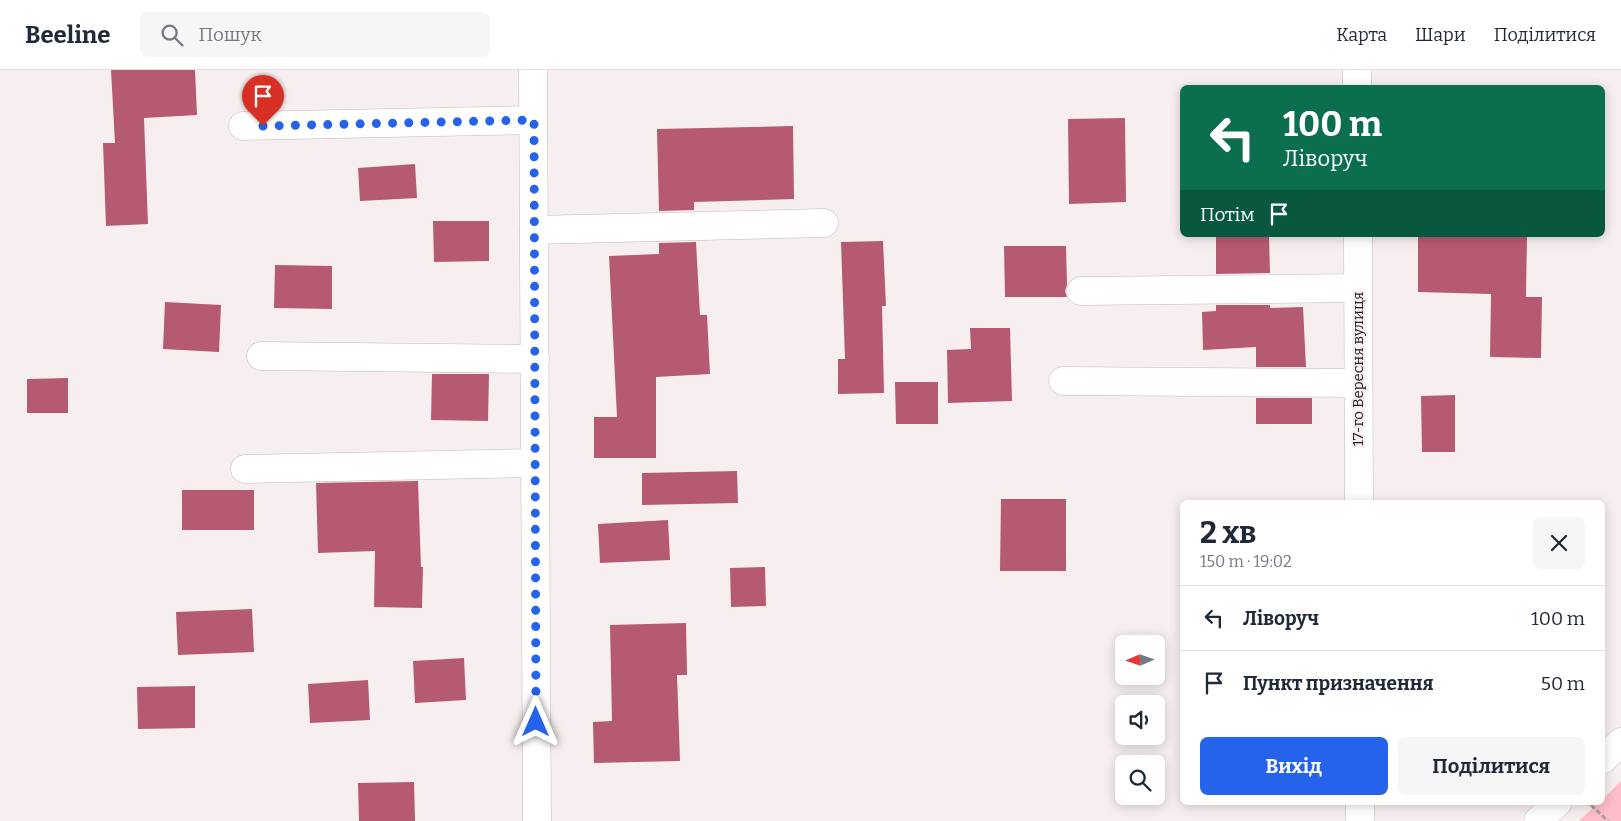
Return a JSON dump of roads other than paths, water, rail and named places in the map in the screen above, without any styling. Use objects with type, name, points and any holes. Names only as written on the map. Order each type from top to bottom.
[{"type":"street","points":[[533,70],[537,821]]},
{"type":"street","points":[[1357,70],[1357,85]]},
{"type":"street","points":[[244,126],[534,120]]},
{"type":"street","points":[[534,230],[824,223]]},
{"type":"street","name":"17-го Вересня вулиця","points":[[1358,237],[1359,500]]},
{"type":"street","points":[[1081,291],[1358,288]]},
{"type":"street","points":[[261,356],[535,359]]},
{"type":"street","points":[[1063,381],[1358,384]]},
{"type":"street","points":[[245,469],[535,463]]},
{"type":"street","points":[[1605,757],[1621,742]]},
{"type":"street","points":[[1360,805],[1360,821]]},
{"type":"street","points":[[1538,821],[1555,805]]}]
